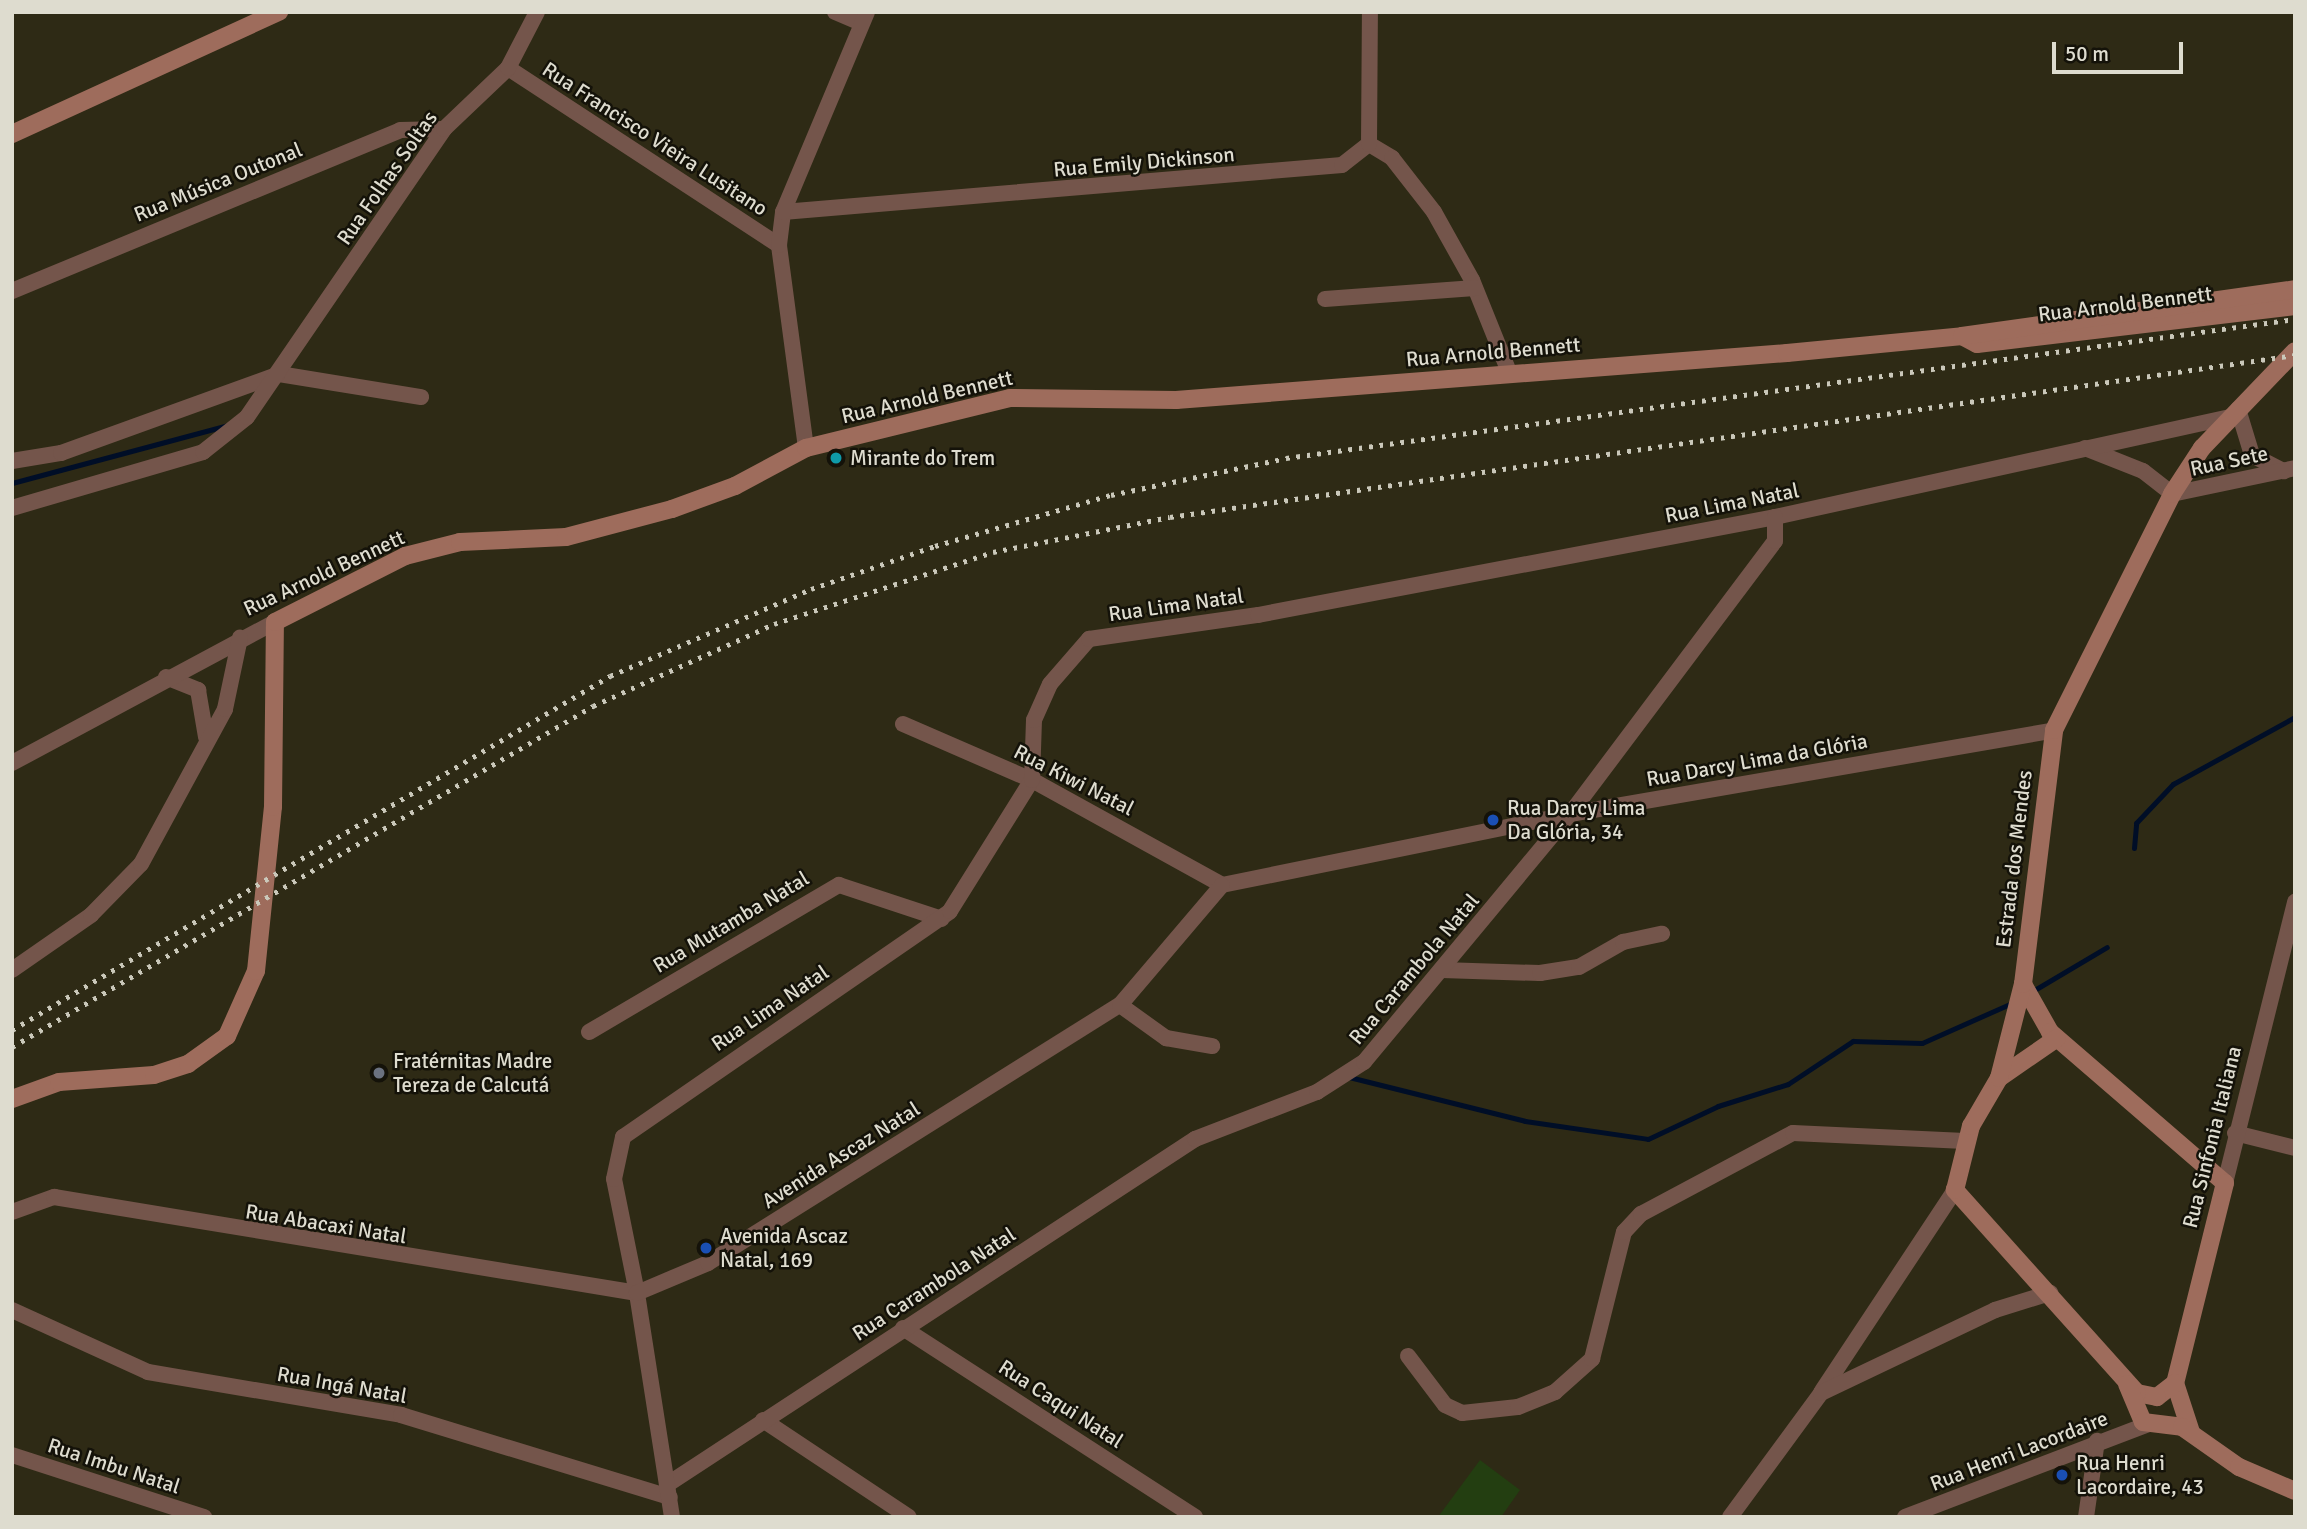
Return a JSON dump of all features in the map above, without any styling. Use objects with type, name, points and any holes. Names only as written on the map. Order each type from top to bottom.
[{"type":"street","points":[[12,134],[279,12]]},
{"type":"street","name":"Rua Folhas Soltas","points":[[12,508],[203,452],[247,417],[279,374],[444,129],[508,68],[537,12]]},
{"type":"street","points":[[806,448],[779,245],[783,212],[864,18],[835,12]]},
{"type":"street","points":[[1370,12],[1369,144],[1392,158],[1434,212],[1475,288],[1509,372]]},
{"type":"street","name":"Rua Francisco Vieira Lusitano","points":[[508,68],[779,245]]},
{"type":"street","name":"Rua Música Outonal","points":[[12,291],[400,130],[444,129]]},
{"type":"street","name":"Rua Emily Dickinson","points":[[783,212],[1342,165],[1369,144]]},
{"type":"street","points":[[1325,299],[1475,288]]},
{"type":"street","name":"Rua Arnold Bennett","points":[[12,763],[240,638],[405,556],[460,542],[566,537],[672,509],[735,486],[806,448],[1010,398],[1176,400],[1962,336],[2295,289]]},
{"type":"street","name":"Rua Arnold Bennett","points":[[1962,336],[1977,344],[2295,306]]},
{"type":"street","name":"Estrada dos Mendes","points":[[1730,1517],[1821,1393],[1955,1190],[1965,1141],[1999,1079],[2023,984],[2054,730],[2172,494],[2235,413],[2295,351]]},
{"type":"street","points":[[12,461],[61,453],[279,374],[421,397]]},
{"type":"street","points":[[2235,413],[2252,455],[2289,470]]},
{"type":"street","name":"Rua Lima Natal","points":[[637,1293],[614,1179],[623,1137],[638,1121],[942,919],[1032,780],[1034,720],[1050,684],[1089,639],[1258,615],[1774,517],[2235,413]]},
{"type":"street","points":[[2083,447],[2143,471],[2172,494]]},
{"type":"street","name":"Rua Sete","points":[[2172,494],[2289,470]]},
{"type":"street","name":"Rua Carambola Natal","points":[[669,1490],[763,1420],[1195,1139],[1346,1077],[1442,970],[1570,814],[1775,541],[1774,517]]},
{"type":"street","points":[[12,1099],[59,1082],[154,1075],[188,1064],[227,1036],[256,971],[273,807],[275,622]]},
{"type":"street","points":[[16,964],[91,915],[141,864],[225,709],[240,638]]},
{"type":"street","points":[[166,677],[198,690],[206,740]]},
{"type":"street","name":"Rua Kiwi Natal","points":[[903,724],[1032,780],[1222,886]]},
{"type":"street","name":"Rua Darcy Lima da Glória","points":[[1222,886],[1570,814],[2054,730]]},
{"type":"street","name":"Rua Mutamba Natal","points":[[589,1032],[839,885],[942,919]]},
{"type":"street","name":"Avenida Ascaz Natal","points":[[637,1293],[708,1263],[1120,1005],[1222,886]]},
{"type":"street","name":"Rua Sinfonia Italiana","points":[[2175,1383],[2235,1133],[2295,902]]},
{"type":"street","points":[[1442,970],[1540,973],[1579,967],[1623,942],[1661,934]]},
{"type":"street","points":[[2023,984],[2057,1038],[2225,1183]]},
{"type":"street","points":[[1120,1005],[1166,1038],[1212,1046]]},
{"type":"street","points":[[1999,1079],[2057,1038]]},
{"type":"street","points":[[1409,1356],[1445,1405],[1462,1413],[1531,1402],[1555,1392],[1592,1359],[1624,1232],[1641,1214],[1793,1133],[1965,1141]]},
{"type":"street","points":[[2235,1133],[2295,1148]]},
{"type":"street","points":[[1955,1190],[2126,1381],[2148,1424],[2168,1424],[2191,1432],[2239,1468],[2295,1491]]},
{"type":"street","name":"Rua Abacaxi Natal","points":[[12,1212],[54,1197],[637,1293]]},
{"type":"street","points":[[637,1293],[672,1517]]},
{"type":"street","points":[[1821,1393],[1995,1310],[2050,1293]]},
{"type":"street","name":"Rua Ingá Natal","points":[[12,1310],[148,1372],[401,1415],[669,1490]]},
{"type":"street","name":"Rua Caqui Natal","points":[[903,1328],[1195,1517]]},
{"type":"street","points":[[2126,1381],[2152,1398],[2175,1383],[2179,1409],[2191,1432]]},
{"type":"street","points":[[2168,1424],[2179,1409]]},
{"type":"street","points":[[763,1420],[909,1517]]},
{"type":"street","name":"Rua Henri Lacordaire","points":[[1905,1517],[2097,1441],[2148,1424]]},
{"type":"street","points":[[2086,1517],[2097,1441]]},
{"type":"street","name":"Rua Imbu Natal","points":[[12,1455],[204,1517]]},
{"type":"green space","points":[[1480,1460],[1520,1490],[1501,1517],[1438,1517]]},
{"type":"waterway","points":[[12,483],[228,425]]},
{"type":"waterway","points":[[2134,848],[2136,823],[2173,784],[2295,717]]},
{"type":"waterway","points":[[2031,992],[2107,947]]},
{"type":"waterway","points":[[1349,1077],[1525,1121],[1648,1139],[1718,1106],[1788,1084],[1853,1041],[1922,1043],[2014,1002]]},
{"type":"railway","points":[[12,1030],[610,676],[811,589],[935,546],[1111,495],[1286,458],[2295,319]]},
{"type":"railway","points":[[12,1047],[593,706],[774,624],[993,552],[1170,517],[2295,355]]},
{"type":"place","name":"Mirante do Trem","points":[[836,458]]},
{"type":"place","name":"Rua Darcy Lima Da Glória, 34","points":[[1493,820]]},
{"type":"place","name":"Fratérnitas Madre Tereza de Calcutá","points":[[379,1073]]},
{"type":"place","name":"Avenida Ascaz Natal, 169","points":[[706,1248]]},
{"type":"place","name":"Rua Henri Lacordaire, 43","points":[[2062,1475]]}]
